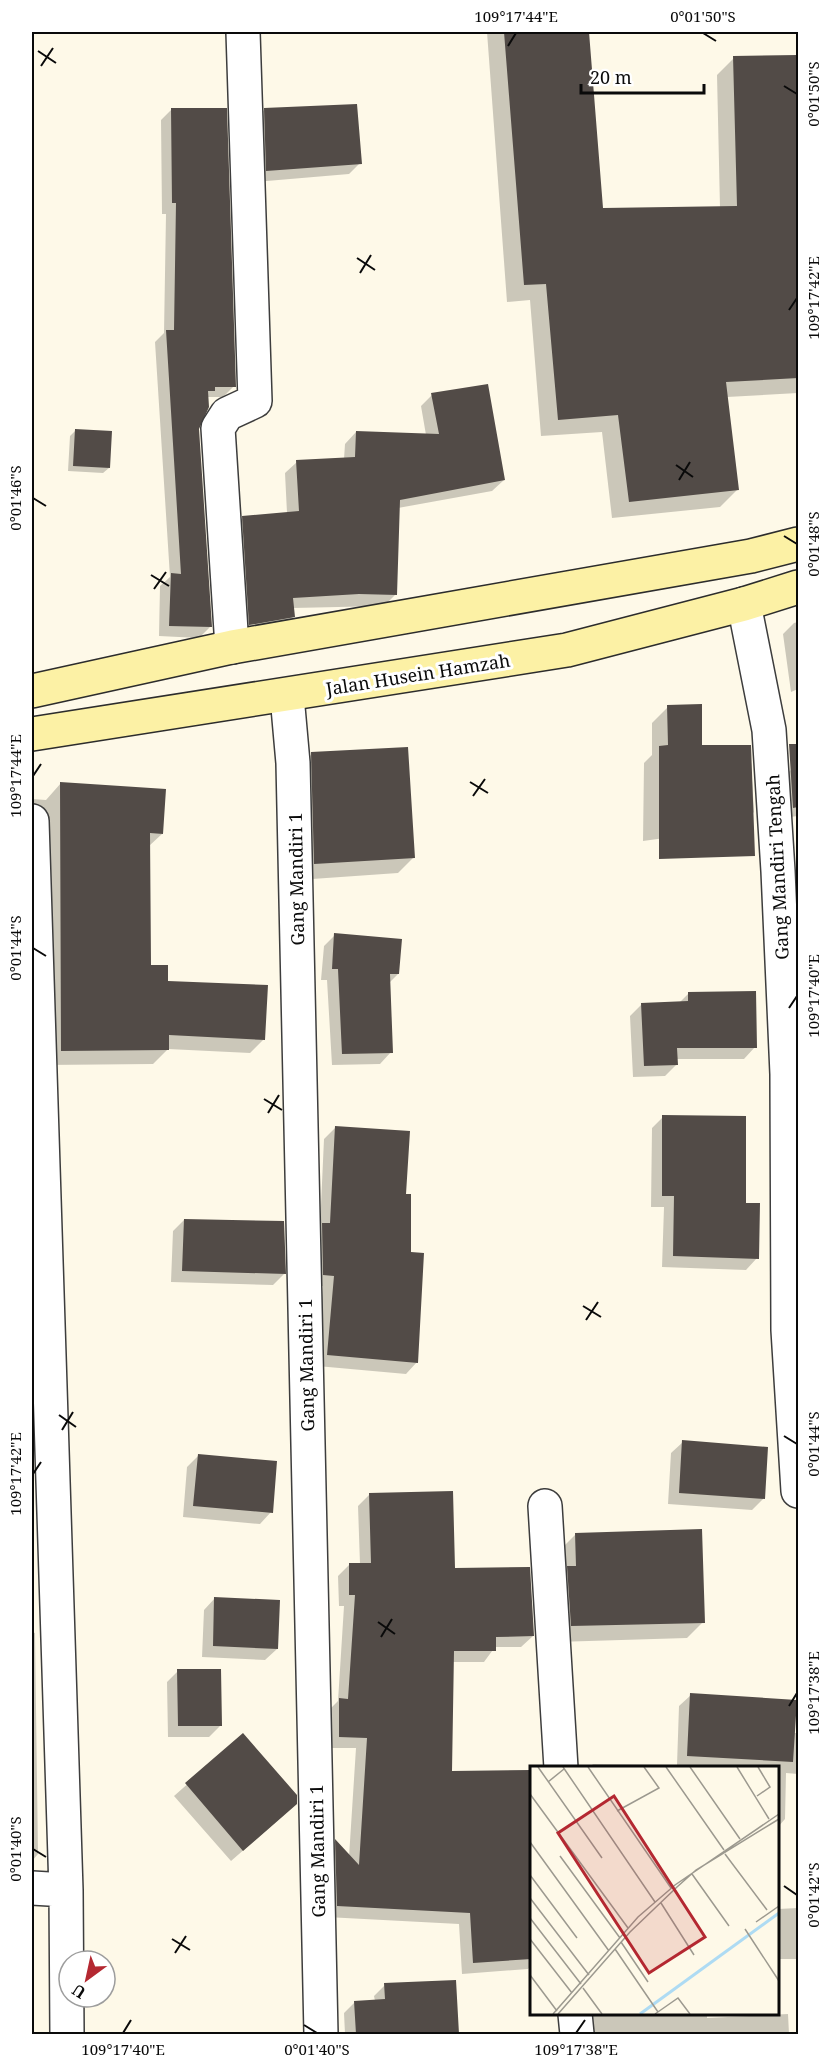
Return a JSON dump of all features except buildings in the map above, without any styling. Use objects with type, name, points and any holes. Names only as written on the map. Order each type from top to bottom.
[{"type":"street","points":[[232,647],[218,428],[227,414],[255,401],[243,32]]},
{"type":"street","points":[[32,691],[232,647],[751,556],[798,544]]},
{"type":"street","name":"Jalan Husein Hamzah","points":[[32,734],[224,702],[287,696],[567,650],[744,604],[798,587]]},
{"type":"street","name":"Gang Mandiri Tengah","points":[[744,604],[769,730],[778,871],[787,1074],[788,1330],[798,1491]]},
{"type":"street","points":[[98,677],[108,723]]},
{"type":"street","name":"Gang Mandiri 1","points":[[287,696],[293,763],[321,2034]]},
{"type":"street","points":[[32,821],[66,1890],[67,2034]]},
{"type":"street","points":[[545,1506],[561,1766]]},
{"type":"street","points":[[32,1888],[66,1890]]},
{"type":"street","points":[[575,2015],[577,2034]]}]
